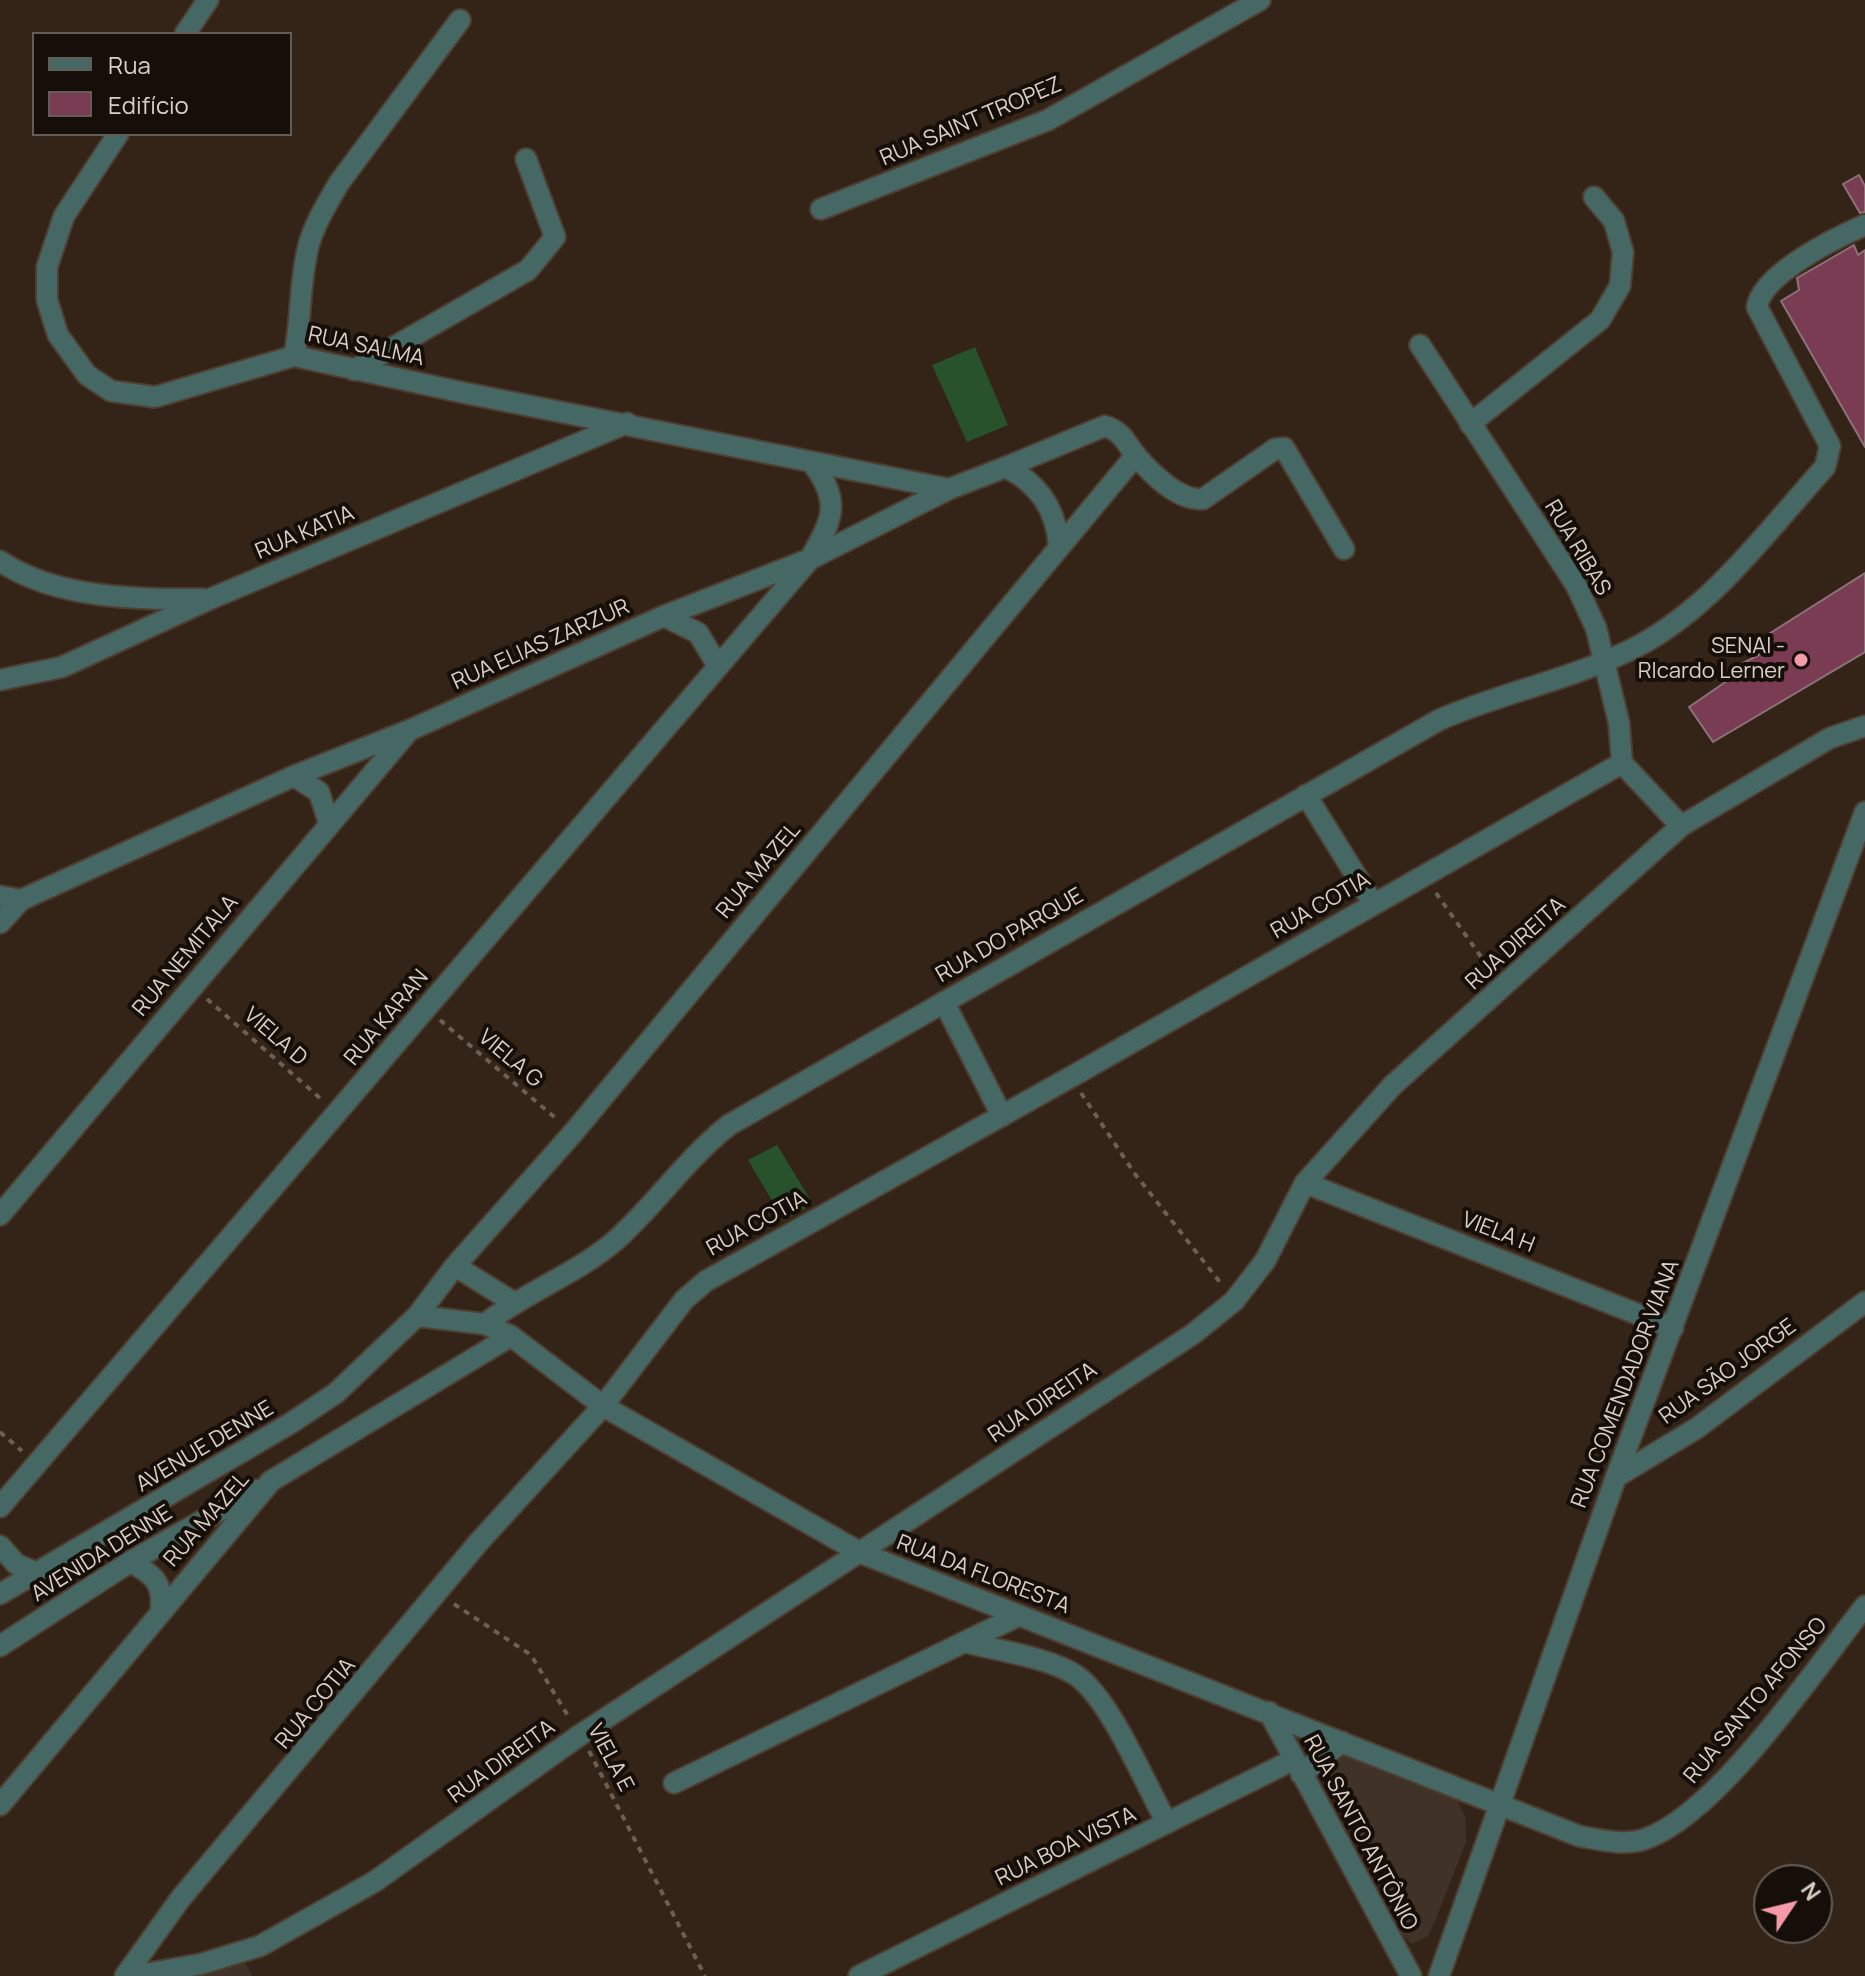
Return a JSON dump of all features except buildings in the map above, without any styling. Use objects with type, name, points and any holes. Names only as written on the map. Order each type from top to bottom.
[{"type":"street","points":[[186,32],[208,0]]},
{"type":"street","name":"RUA SAINT TROPEZ","points":[[821,209],[1048,120],[1260,0]]},
{"type":"street","points":[[294,356],[303,272],[310,243],[323,212],[339,183],[460,20]]},
{"type":"street","name":"RUA SALMA","points":[[117,136],[64,216],[47,267],[47,300],[68,353],[87,375],[111,391],[155,397],[294,356],[740,445],[813,464],[949,489]]},
{"type":"street","points":[[354,370],[528,270],[541,258],[555,237],[526,159]]},
{"type":"street","points":[[1470,424],[1600,320],[1620,286],[1623,252],[1614,221],[1594,197]]},
{"type":"street","name":"RUA DO PARQUE","points":[[485,1324],[513,1302],[614,1241],[685,1163],[729,1125],[1451,715],[1487,699],[1604,662],[1666,628],[1709,593],[1825,467],[1830,446],[1757,307],[1764,287],[1811,254],[1865,225]]},
{"type":"street","name":"RUA RIBAS","points":[[1420,345],[1576,585],[1596,628],[1619,723],[1622,763]]},
{"type":"street","name":"RUA KATIA","points":[[0,680],[62,667],[210,599],[627,423]]},
{"type":"street","name":"RUA ELIAS ZARZUR","points":[[21,900],[294,776],[410,730],[664,616],[810,559],[949,489],[1105,426],[1119,431],[1136,455]]},
{"type":"street","points":[[1136,455],[1168,486],[1191,500],[1203,499],[1275,449],[1284,448],[1344,549]]},
{"type":"street","name":"RUA MAZEL","points":[[417,1316],[455,1266],[573,1133],[1136,455]]},
{"type":"street","points":[[810,559],[831,515],[829,490],[813,464]]},
{"type":"street","points":[[1006,467],[1025,477],[1040,493],[1051,510],[1059,546]]},
{"type":"street","name":"RUA KARAN","points":[[0,1507],[810,559]]},
{"type":"street","points":[[0,561],[60,586],[108,595],[210,599]]},
{"type":"street","points":[[664,616],[698,633],[718,666]]},
{"type":"street","name":"RUA DIREITA","points":[[133,1976],[201,1964],[260,1946],[374,1882],[580,1735],[1193,1334],[1234,1301],[1265,1261],[1305,1183],[1393,1085],[1504,989],[1681,826],[1830,738],[1865,726]]},
{"type":"street","name":"RUA NEMITALA","points":[[0,1215],[410,730]]},
{"type":"street","points":[[1622,763],[1681,826]]},
{"type":"street","name":"RUA COTIA","points":[[125,1976],[181,1898],[439,1594],[478,1543],[603,1406],[684,1300],[706,1281],[1622,763]]},
{"type":"street","points":[[294,776],[319,792],[329,823]]},
{"type":"street","points":[[1306,795],[1373,903]]},
{"type":"street","name":"RUA COMENDADOR VIANA","points":[[1439,1976],[1616,1477],[1865,812]]},
{"type":"street","points":[[0,896],[21,900]]},
{"type":"street","points":[[0,923],[21,900]]},
{"type":"street","points":[[944,1002],[1002,1116]]},
{"type":"street","name":"VIELA H","points":[[1305,1183],[1673,1328]]},
{"type":"street","points":[[455,1266],[513,1302]]},
{"type":"street","name":"RUA SÃO JORGE","points":[[1616,1477],[1697,1428],[1865,1302]]},
{"type":"street","name":"RUA DA FLORESTA","points":[[417,1316],[485,1324],[511,1336],[603,1406],[861,1553],[1269,1712],[1498,1806]]},
{"type":"street","name":"AVENUE DENNE","points":[[0,1594],[39,1574],[325,1400],[376,1359],[417,1316]]},
{"type":"street","name":"RUA MAZEL","points":[[0,1805],[161,1608],[271,1481],[511,1336]]},
{"type":"street","name":"AVENIDA DENNE","points":[[0,1646],[130,1562],[271,1481]]},
{"type":"street","points":[[0,1546],[16,1564],[39,1574]]},
{"type":"street","points":[[130,1562],[156,1578],[163,1590],[161,1608]]},
{"type":"street","name":"RUA SANTO AFONSO","points":[[1498,1806],[1579,1836],[1617,1843],[1642,1840],[1666,1830],[1709,1798],[1865,1606]]},
{"type":"street","points":[[674,1783],[1018,1616]]},
{"type":"street","points":[[964,1642],[1059,1667],[1076,1676],[1109,1716],[1167,1823]]},
{"type":"street","name":"RUA SANTO ANTÔNIO","points":[[1269,1712],[1411,1976]]},
{"type":"street","name":"RUA BOA VISTA","points":[[859,1976],[1167,1823],[1297,1767],[1342,1742]]},
{"type":"path","points":[[1423,875],[1504,989]]},
{"type":"path","name":"VIELA D","points":[[192,986],[338,1113]]},
{"type":"path","name":"VIELA G","points":[[427,1009],[573,1133]]},
{"type":"path","points":[[1071,1077],[1135,1174],[1234,1301]]},
{"type":"path","points":[[0,1432],[39,1465]]},
{"type":"path","name":"VIELA E","points":[[439,1594],[531,1655],[580,1735],[705,1976]]},
{"type":"shaded area","points":[[1341,1751],[1455,1796],[1465,1817],[1466,1842],[1435,1921],[1428,1936],[1412,1944],[1403,1936],[1323,1764]]},
{"type":"shaded area","points":[[239,1951],[252,1976],[188,1976]]},
{"type":"green space","points":[[975,347],[1008,425],[967,442],[932,365]]},
{"type":"green space","points":[[777,1145],[813,1204],[784,1221],[748,1160]]},
{"type":"place","name":"SENAI - RIcardo Lerner","points":[[1801,660]]}]
